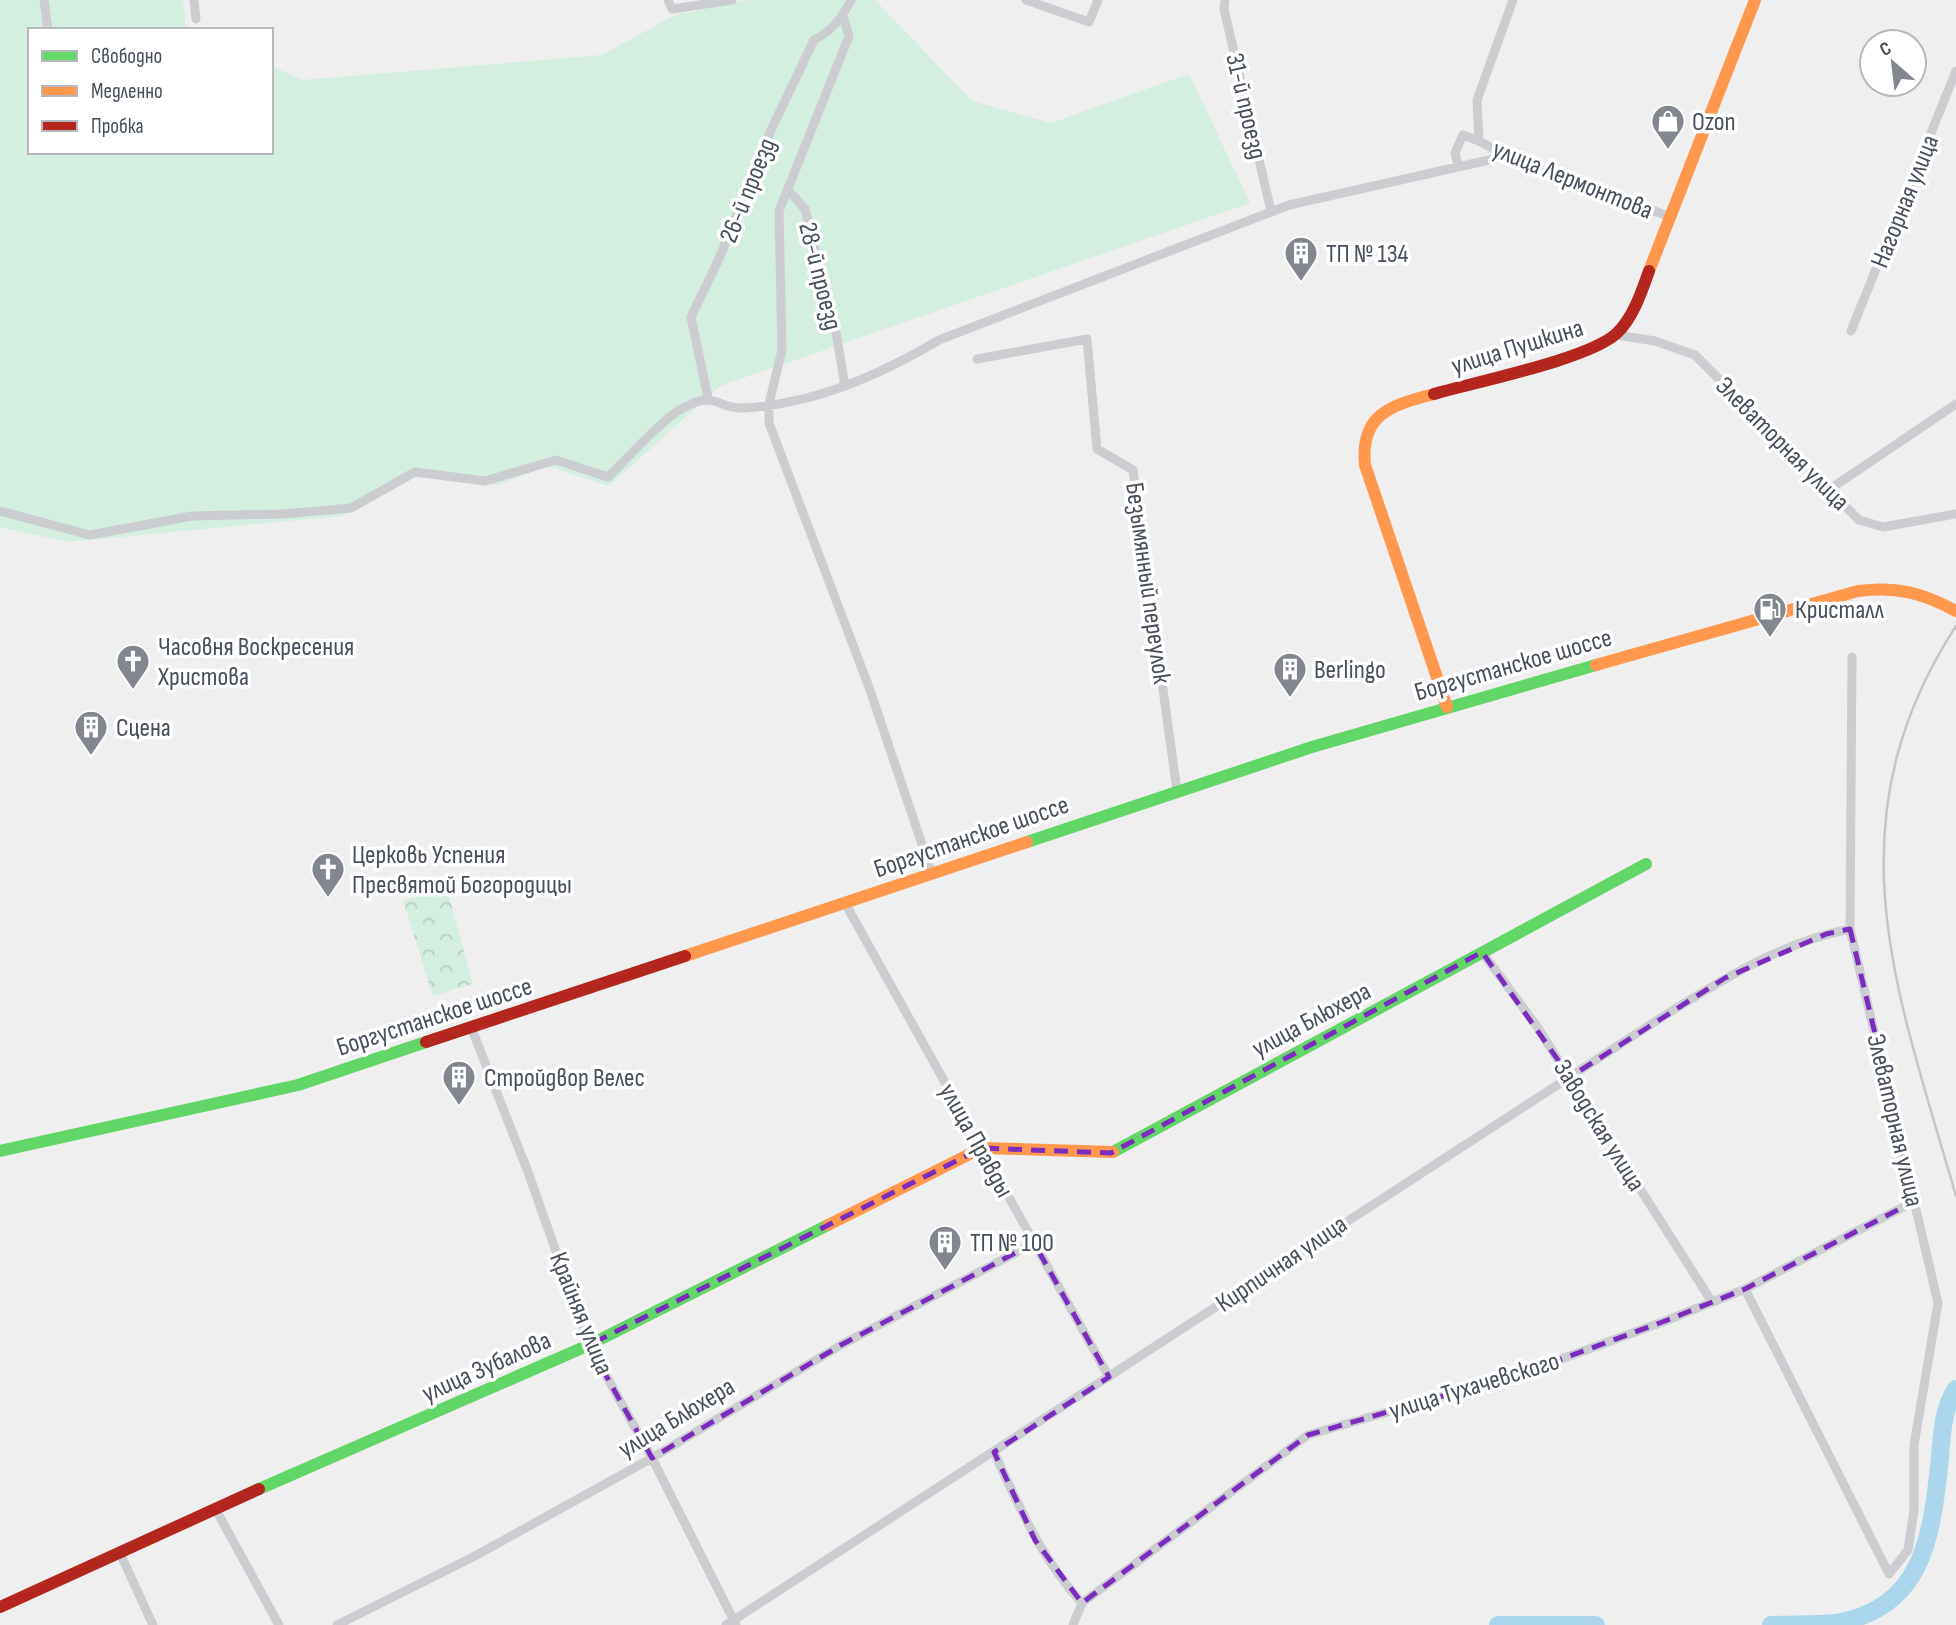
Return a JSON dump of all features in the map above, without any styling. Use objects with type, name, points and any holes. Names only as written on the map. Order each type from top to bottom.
[{"type":"street","points":[[44,0],[48,28]]},
{"type":"street","points":[[194,0],[196,19]]},
{"type":"street","points":[[668,0],[672,9],[732,0]]},
{"type":"street","name":"26-й проезд","points":[[708,398],[691,317],[718,261],[771,130],[814,40],[827,34],[843,16],[851,0]]},
{"type":"street","points":[[1026,0],[1089,22],[1098,0]]},
{"type":"street","name":"31-й проезд","points":[[1225,0],[1224,9],[1271,211]]},
{"type":"street","name":"улица Лермонтова","points":[[1479,141],[1477,100],[1513,0]]},
{"type":"street","name":"улица Пушкина","points":[[1447,707],[1365,465],[1362,447],[1368,431],[1375,418],[1403,402],[1576,355],[1616,335],[1635,308],[1668,216],[1755,0]]},
{"type":"street","name":"28-й проезд","points":[[843,16],[849,36],[788,190],[805,209],[836,332],[845,386]]},
{"type":"street","name":"Нагорная улица","points":[[1851,331],[1956,71]]},
{"type":"street","name":"улица Лермонтова","points":[[1458,165],[1455,153],[1463,135],[1507,156],[1668,216]]},
{"type":"street","points":[[0,511],[90,535],[192,516],[283,514],[351,508],[415,472],[485,481],[556,460],[608,477],[681,408],[708,398],[740,409],[819,397],[900,363],[939,340],[1271,211],[1458,165],[1507,156]]},
{"type":"street","points":[[788,190],[779,211],[782,350],[769,404],[769,423],[870,690],[932,874]]},
{"type":"street","name":"Элеваторная улица","points":[[1616,335],[1655,341],[1695,355],[1859,520],[1883,527],[1956,514]]},
{"type":"street","name":"Безымянный переулок","points":[[976,359],[1087,339],[1097,449],[1133,470],[1177,791]]},
{"type":"street","points":[[1830,489],[1956,404]]},
{"type":"street","name":"Боргустанское шоссе","points":[[0,1151],[298,1085],[1177,791],[1447,707],[1851,592],[1908,588],[1931,596],[1956,611]]},
{"type":"street","name":"Элеваторная улица","points":[[1745,1289],[1889,1574],[1908,1550],[1914,1510],[1914,1445],[1938,1303],[1850,929],[1852,657]]},
{"type":"street","name":"улица Блюхера","points":[[982,1148],[1111,1153],[1646,864]]},
{"type":"street","name":"улица Правды","points":[[845,903],[1109,1377]]},
{"type":"street","name":"Кирпичная улица","points":[[732,1624],[1725,978],[1826,934],[1850,929]]},
{"type":"street","name":"Заводская улица","points":[[1482,952],[1536,1025],[1712,1302]]},
{"type":"street","name":"Крайняя улица","points":[[471,1027],[528,1172],[589,1345],[652,1458],[732,1624]]},
{"type":"street","name":"улица Зубалова","points":[[0,1608],[215,1508],[589,1345],[982,1148]]},
{"type":"street","name":"улица Тухачевского","points":[[1082,1603],[1308,1435],[1529,1371],[1712,1302],[1745,1289],[1915,1201]]},
{"type":"street","name":"улица Блюхера","points":[[337,1625],[475,1556],[652,1458],[841,1345],[1034,1243]]},
{"type":"street","points":[[993,1452],[1034,1540],[1059,1579],[1082,1603],[1073,1625]]},
{"type":"street","points":[[215,1508],[279,1625]]},
{"type":"street","points":[[120,1553],[153,1625]]},
{"type":"highlighted area","points":[[1850,929],[1915,1201],[1745,1289],[1665,1321],[1529,1371],[1308,1435],[1082,1603],[1035,1540],[994,1452],[1109,1377],[1034,1243],[841,1345],[652,1458],[589,1345],[982,1148],[1111,1153],[1482,952],[1570,1077],[1725,978],[1826,934]]},
{"type":"green space","points":[[0,0],[183,0],[186,26],[190,28],[28,28],[28,154],[273,154],[273,67],[302,80],[602,55],[675,15],[746,0],[875,0],[972,101],[1051,123],[1189,74],[1250,203],[720,386],[609,486],[547,466],[498,485],[416,475],[341,516],[68,542],[0,527]]},
{"type":"green space","points":[[446,886],[473,984],[433,996],[403,901]]},
{"type":"waterway","points":[[1771,1625],[1836,1623],[1865,1615],[1887,1603],[1904,1587],[1925,1545],[1936,1494],[1945,1416],[1956,1389]]},
{"type":"waterway","points":[[1498,1625],[1596,1625]]},
{"type":"railway","points":[[1956,626],[1917,699],[1894,770],[1884,839],[1886,908],[1896,978],[1913,1048],[1956,1196]]},
{"type":"traffic: fast","points":[[1027,842],[1312,747],[1596,665]]},
{"type":"traffic: fast","points":[[1113,1152],[1646,864]]},
{"type":"traffic: fast","points":[[0,1151],[298,1085],[426,1042]]},
{"type":"traffic: fast","points":[[259,1489],[589,1345],[828,1225]]},
{"type":"traffic: slow","points":[[1649,271],[1755,0]]},
{"type":"traffic: slow","points":[[1434,394],[1392,408],[1373,423],[1365,448],[1365,465],[1447,707]]},
{"type":"traffic: slow","points":[[1596,665],[1858,591],[1885,589],[1909,592],[1956,611]]},
{"type":"traffic: slow","points":[[685,956],[1027,842]]},
{"type":"traffic: slow","points":[[828,1225],[982,1148],[1113,1152]]},
{"type":"traffic: jam","points":[[1434,394],[1558,361],[1603,343],[1617,333],[1628,320],[1649,271]]},
{"type":"traffic: jam","points":[[426,1042],[685,956]]},
{"type":"traffic: jam","points":[[0,1607],[259,1489]]},
{"type":"place","name":"Ozon","points":[[1668,151]]},
{"type":"place","name":"ТП № 134","points":[[1301,283]]},
{"type":"place","name":"Кристалл","points":[[1770,639]]},
{"type":"place","name":"Часовня Воскресения Христова","points":[[133,691]]},
{"type":"place","name":"Berlingo","points":[[1290,699]]},
{"type":"place","name":"Сцена","points":[[91,757]]},
{"type":"place","name":"Церковь Успения Пресвятой Богородицы","points":[[328,899]]},
{"type":"place","name":"Стройдвор Велес","points":[[459,1107]]},
{"type":"place","name":"ТП № 100","points":[[945,1272]]}]
